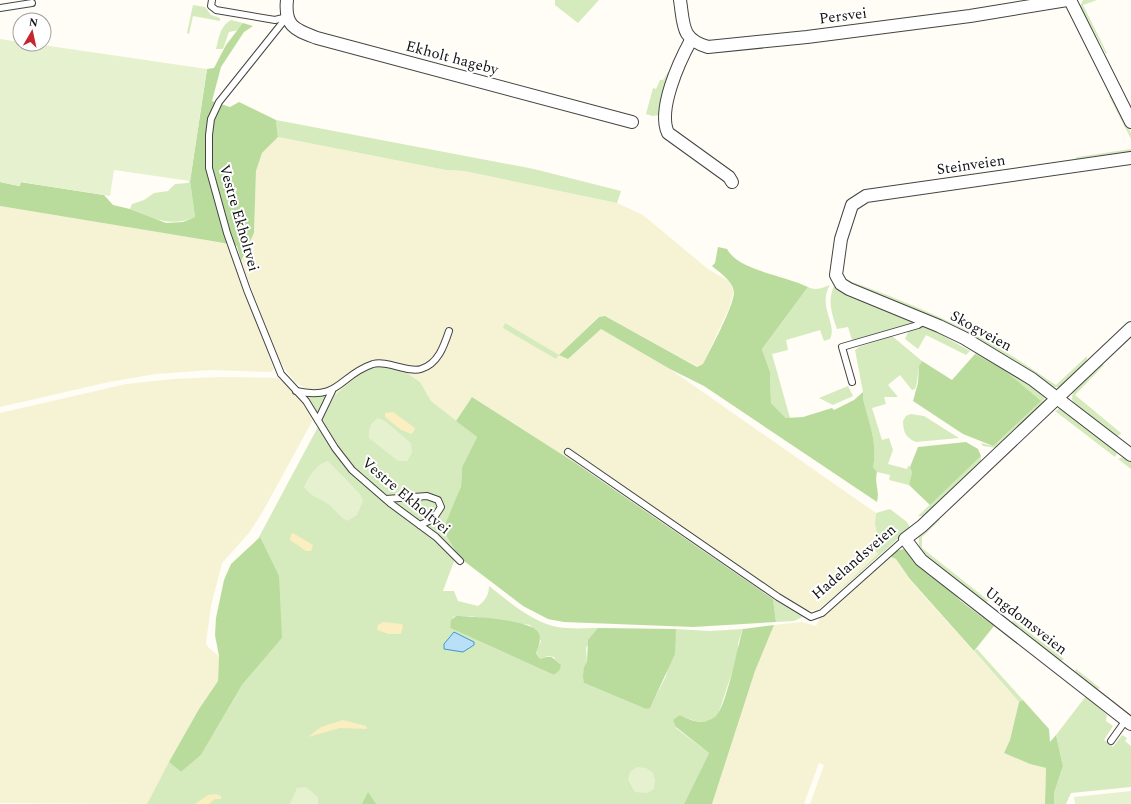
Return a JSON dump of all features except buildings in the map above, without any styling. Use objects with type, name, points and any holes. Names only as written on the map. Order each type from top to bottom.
[{"type":"street","points":[[287,0],[287,17]]},
{"type":"street","points":[[680,0],[685,32],[690,40],[682,56],[664,112],[665,126],[668,133],[729,177],[732,182]]},
{"type":"street","name":"Persvei","points":[[690,40],[708,47],[726,46],[970,16],[1066,0]]},
{"type":"street","points":[[1070,0],[1131,122]]},
{"type":"street","name":"Ekholt hageby","points":[[287,17],[290,24],[297,30],[318,38],[632,122]]},
{"type":"street","name":"Steinveien","points":[[841,239],[852,205],[866,196],[1131,158]]},
{"type":"street","name":"Skogveien","points":[[841,239],[836,275],[841,284],[926,320],[970,342],[1032,379],[1131,455]]},
{"type":"street","name":"Hadelandsveien","points":[[905,539],[922,526],[1131,328]]},
{"type":"street","name":"Ungdomsveien","points":[[905,539],[921,560],[1128,722]]},
{"type":"lane","points":[[212,0],[211,6],[216,10],[275,20],[287,17]]},
{"type":"lane","points":[[0,8],[32,3]]},
{"type":"lane","name":"Vestre Ekholtvei","points":[[287,17],[219,102],[211,119],[208,151],[209,168],[215,191],[247,290],[282,374],[306,401],[352,470],[386,499],[436,537],[460,561]]},
{"type":"lane","points":[[852,382],[842,347],[918,325],[926,320]]},
{"type":"lane","points":[[296,391],[312,394],[332,390],[359,371],[374,363],[421,369],[433,363],[439,356],[449,331]]},
{"type":"lane","points":[[318,420],[332,390]]},
{"type":"lane","name":"Hadelandsveien","points":[[568,452],[771,593],[802,614],[811,617],[822,613],[905,539]]},
{"type":"lane","points":[[386,499],[427,496],[438,500],[441,507],[433,519],[420,525]]},
{"type":"lane","points":[[1111,741],[1128,722]]},
{"type":"shaded area","points":[[278,137],[446,170],[464,171],[617,203],[643,215],[708,269],[729,281],[734,291],[729,308],[703,364],[698,367],[605,316],[598,317],[560,355],[568,359],[601,329],[670,369],[876,513],[878,554],[818,610],[806,611],[788,601],[581,457],[577,464],[472,397],[456,421],[431,401],[420,382],[363,371],[335,395],[332,387],[315,390],[305,388],[296,383],[286,371],[276,354],[241,261],[254,233],[256,171],[262,153]]},
{"type":"shaded area","points":[[0,206],[218,242],[227,245],[274,369],[271,372],[211,370],[156,374],[109,382],[0,407]]},
{"type":"shaded area","points":[[220,377],[278,378],[298,395],[314,418],[262,513],[249,533],[222,563],[211,606],[206,643],[209,648],[219,656],[218,681],[199,709],[147,804],[0,803],[0,413],[126,384],[173,379]]},
{"type":"shaded area","points":[[889,556],[896,559],[909,579],[1019,702],[1010,740],[1004,753],[1030,764],[1046,768],[1045,804],[810,804],[824,765],[819,763],[804,804],[712,804],[755,671],[774,625],[802,622],[816,626],[820,618]]},
{"type":"green space","points":[[555,0],[599,0],[578,23],[555,5]]},
{"type":"green space","points":[[1083,0],[1097,0],[1083,5],[1107,53],[1106,54],[1080,6]]},
{"type":"green space","points":[[193,5],[205,7],[211,15],[220,18],[220,21],[193,16],[189,34],[187,33]]},
{"type":"green space","points":[[231,20],[243,23],[239,30],[229,32],[223,49],[216,49],[219,36],[224,25]]},
{"type":"green space","points":[[243,23],[253,26],[244,32],[221,67],[212,101],[230,107],[239,102],[276,120],[278,137],[262,153],[256,171],[254,233],[241,261],[237,246],[0,206],[0,182],[19,186],[20,182],[104,195],[113,205],[130,209],[166,223],[183,222],[195,217],[190,181],[207,69],[214,68],[226,45]]},
{"type":"green space","points":[[0,39],[12,41],[12,52],[52,52],[52,46],[207,69],[190,181],[114,170],[110,196],[21,182],[20,186],[0,182]]},
{"type":"green space","points":[[668,72],[670,72],[660,115],[652,116],[646,114],[653,88],[656,89],[660,80],[663,80]]},
{"type":"green space","points":[[1111,95],[1131,133],[1131,139],[1109,96]]},
{"type":"green space","points":[[276,120],[534,169],[621,191],[617,203],[464,171],[446,170],[278,137]]},
{"type":"green space","points":[[1131,149],[1131,153],[1077,162],[1075,159],[1077,157]]},
{"type":"green space","points":[[190,181],[195,217],[178,222],[170,222],[130,209],[132,204],[144,200],[154,193],[168,191],[175,184],[188,183]]},
{"type":"green space","points":[[718,247],[727,249],[741,263],[752,268],[808,287],[762,349],[770,372],[771,403],[786,418],[803,417],[832,408],[834,410],[854,400],[863,392],[863,399],[874,441],[873,467],[877,472],[877,502],[704,386],[670,369],[601,329],[568,359],[559,355],[599,317],[605,316],[697,367],[703,364],[726,317],[734,292],[731,284],[712,266],[715,263]]},
{"type":"green space","points":[[844,279],[917,307],[973,333],[1009,354],[1056,385],[1087,356],[1087,361],[1059,387],[1053,387]]},
{"type":"green space","points":[[830,285],[827,292],[826,307],[832,327],[830,339],[824,341],[820,330],[786,340],[788,350],[772,354],[790,418],[786,418],[771,403],[770,372],[762,349],[808,287],[816,289]]},
{"type":"green space","points":[[834,286],[918,323],[852,340],[848,327],[837,329],[835,323],[831,302]]},
{"type":"green space","points":[[505,323],[559,355],[556,359],[503,328]]},
{"type":"green space","points":[[924,325],[970,351],[966,355],[926,335],[918,349],[905,339],[909,330]]},
{"type":"green space","points":[[892,336],[922,361],[919,368],[916,386],[915,389],[912,390],[900,375],[888,385],[898,397],[884,397],[886,404],[872,408],[882,440],[889,438],[893,450],[888,464],[907,469],[908,466],[911,467],[912,472],[909,485],[889,480],[890,475],[877,472],[873,467],[874,441],[863,399],[855,350],[859,347]]},
{"type":"green space","points":[[978,350],[1008,368],[1042,393],[1045,398],[1040,406],[996,448],[983,446],[981,443],[993,446],[1003,369],[975,354]]},
{"type":"green space","points":[[975,354],[1003,369],[1041,401],[993,446],[963,434],[913,401],[918,383],[919,366],[922,361],[952,380]]},
{"type":"green space","points":[[1101,363],[1104,365],[1075,395],[1121,433],[1116,438],[1075,406],[1072,399],[1073,390]]},
{"type":"green space","points":[[383,366],[402,370],[420,382],[431,401],[477,437],[462,467],[461,485],[453,508],[457,553],[443,591],[454,591],[458,601],[478,606],[486,598],[489,586],[525,613],[545,623],[556,627],[598,628],[586,648],[587,663],[584,667],[584,683],[646,709],[650,707],[666,676],[676,629],[710,631],[743,629],[738,643],[738,654],[718,715],[709,721],[699,722],[680,715],[676,728],[709,753],[684,804],[147,804],[169,762],[181,772],[201,755],[242,685],[282,638],[259,537],[335,395],[363,371]],"holes":[[[470,616],[530,625],[541,641],[536,652],[540,659],[548,656],[554,657],[559,671],[554,675],[450,628],[453,617]]]},
{"type":"green space","points":[[848,386],[853,396],[833,405],[819,398]]},
{"type":"green space","points":[[329,394],[318,414],[308,397]]},
{"type":"green space","points":[[472,397],[577,464],[773,599],[776,622],[693,627],[564,622],[548,619],[523,606],[456,555],[457,553],[443,530],[461,486],[462,467],[477,437],[456,421]]},
{"type":"green space","points":[[1059,409],[1065,410],[1116,449],[1117,453],[1115,457],[1055,411]]},
{"type":"green space","points":[[911,414],[924,416],[959,438],[916,442],[910,439],[904,431],[903,421],[906,416]]},
{"type":"green space","points":[[378,418],[385,421],[411,443],[412,453],[407,461],[398,461],[369,438],[370,426]]},
{"type":"green space","points":[[966,442],[978,449],[981,456],[930,505],[909,485],[912,472],[910,467],[918,447]]},
{"type":"green space","points":[[981,456],[981,462],[925,516],[918,516]]},
{"type":"green space","points":[[1123,457],[1131,462],[1131,469],[1118,459]]},
{"type":"green space","points":[[328,461],[360,494],[363,501],[357,515],[347,521],[328,504],[312,495],[304,487],[316,468]]},
{"type":"green space","points":[[890,509],[907,522],[910,528],[818,610],[878,554],[874,548],[875,541],[878,538],[875,524],[876,513]]},
{"type":"green space","points":[[938,518],[940,520],[922,537],[922,548],[989,601],[986,602],[919,551],[919,537]]},
{"type":"green space","points":[[260,537],[279,576],[282,638],[242,685],[201,755],[181,772],[169,762],[199,709],[218,681],[219,656],[215,635],[216,618],[224,580],[231,564]]},
{"type":"green space","points":[[904,549],[962,602],[994,626],[974,651],[909,578],[896,559],[889,556],[896,551]]},
{"type":"green space","points":[[773,599],[803,617],[794,621],[776,622]]},
{"type":"green space","points":[[456,616],[513,622],[524,624],[533,628],[538,632],[540,637],[540,642],[536,653],[540,659],[550,657],[554,659],[561,665],[559,671],[554,675],[450,628],[451,620]]},
{"type":"green space","points":[[1013,620],[1064,659],[1061,661],[1021,632],[1012,622]]},
{"type":"green space","points":[[774,625],[755,671],[712,804],[684,804],[709,753],[676,727],[673,720],[680,715],[697,722],[710,720],[715,717],[719,712],[727,690],[743,629]]},
{"type":"green space","points":[[598,628],[676,629],[675,654],[650,708],[646,709],[584,683],[583,676],[584,667],[587,662],[588,640]]},
{"type":"green space","points":[[977,649],[1023,700],[1019,702],[974,651]]},
{"type":"green space","points":[[1076,669],[1100,688],[1098,689],[1075,671]]},
{"type":"green space","points":[[1086,696],[1107,715],[1106,721],[1113,726],[1104,740],[1113,747],[1122,735],[1127,738],[1125,741],[1131,746],[1131,787],[1071,793],[1066,804],[1054,804],[1054,793],[1063,766],[1056,735]]},
{"type":"green space","points":[[1023,700],[1049,729],[1050,742],[1056,735],[1063,766],[1054,793],[1054,804],[1045,804],[1046,768],[1030,764],[1004,753],[1010,740],[1019,702]]},
{"type":"green space","points":[[637,767],[646,768],[653,773],[655,780],[654,789],[647,793],[635,792],[628,780],[630,772]]},
{"type":"green space","points":[[306,787],[318,797],[318,804],[290,804],[297,788]]},
{"type":"green space","points":[[1131,791],[1131,804],[1075,804],[1074,797]]},
{"type":"green space","points":[[368,792],[376,804],[362,804]]},
{"type":"sand","points":[[393,412],[415,428],[412,434],[401,430],[385,417],[385,413]]},
{"type":"sand","points":[[293,533],[313,545],[311,551],[306,551],[290,540],[291,534]]},
{"type":"sand","points":[[383,622],[402,624],[401,634],[389,634],[377,630],[378,625]]},
{"type":"sand","points":[[343,720],[366,726],[367,729],[340,728],[308,737],[321,727]]},
{"type":"sand","points":[[216,794],[221,796],[221,799],[215,799],[209,804],[195,804],[208,795]]},
{"type":"water","points":[[454,632],[474,642],[474,645],[463,652],[444,649],[444,644]]}]
